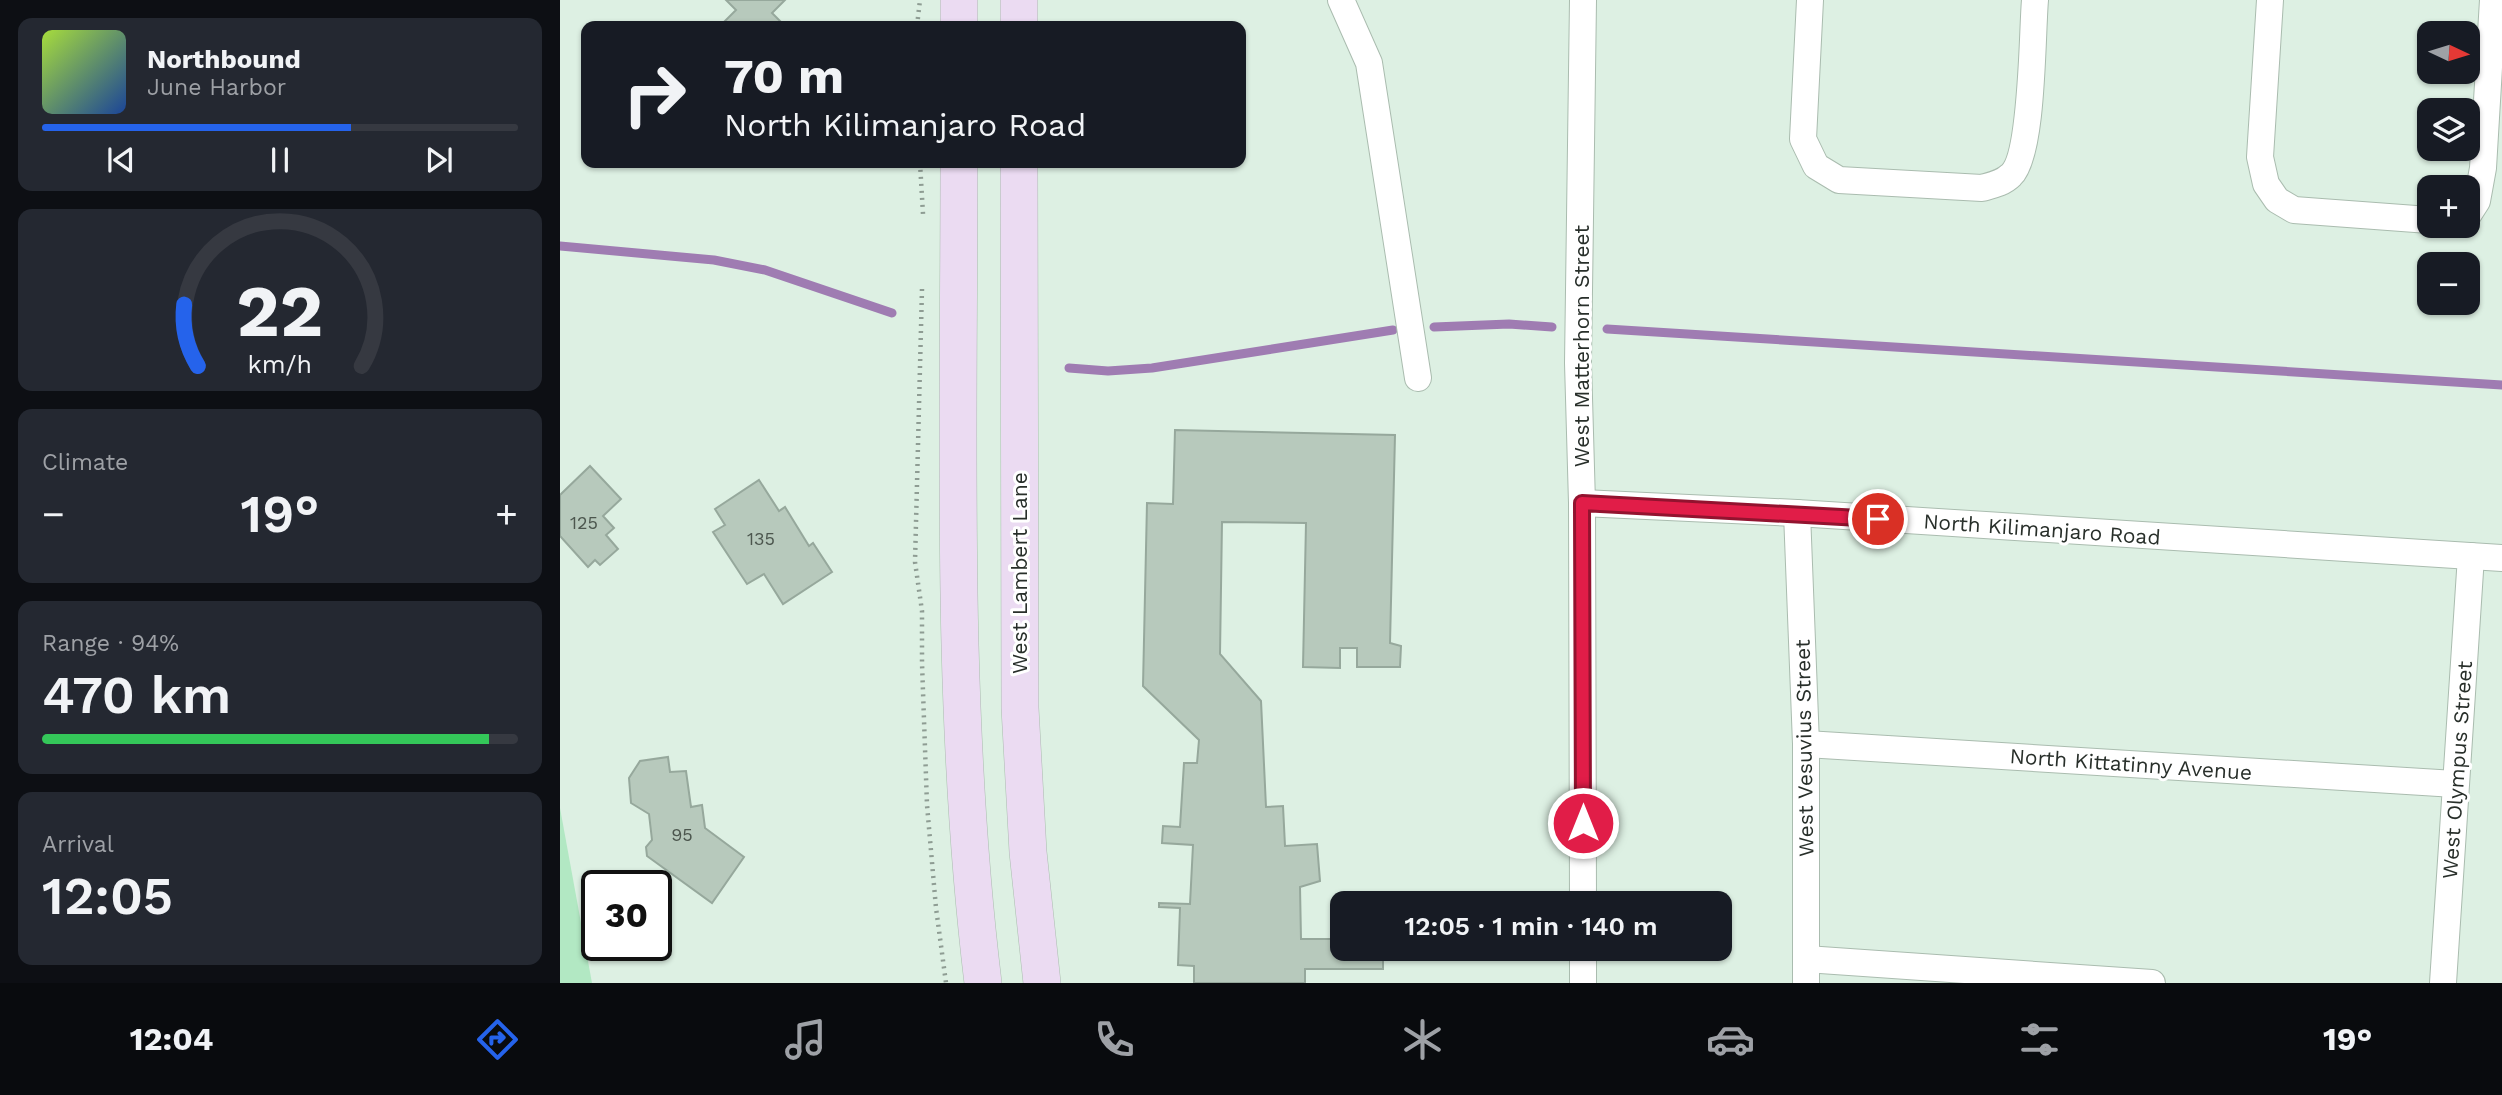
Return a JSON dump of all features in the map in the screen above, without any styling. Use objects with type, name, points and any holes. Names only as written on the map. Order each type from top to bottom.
[{"type":"main road","points":[[959,0],[959,21]]},
{"type":"main road","points":[[1019,0],[1019,21]]},
{"type":"main road","points":[[959,168],[962,722],[970,857],[983,983]]},
{"type":"main road","name":"West Lambert Lane","points":[[1019,168],[1020,708],[1027,841],[1042,983]]},
{"type":"street","points":[[1341,0],[1369,63],[1418,378]]},
{"type":"street","name":"West Matterhorn Street","points":[[1583,0],[1578,363],[1582,503],[1583,891]]},
{"type":"street","points":[[1810,0],[1804,139],[1816,166],[1839,180],[1982,188],[1998,184],[2013,174],[2026,140],[2035,0]]},
{"type":"street","points":[[2270,0],[2259,157],[2266,184],[2277,200],[2294,210],[2417,219]]},
{"type":"street","points":[[2480,184],[2493,0]]},
{"type":"street","name":"North Kilimanjaro Road","points":[[1582,503],[1797,513],[2502,558]]},
{"type":"street","name":"West Vesuvius Street","points":[[1797,513],[1806,744],[1806,971]]},
{"type":"street","name":"West Olympus Street","points":[[2443,983],[2471,556]]},
{"type":"street","name":"North Kittatinny Avenue","points":[[1806,744],[2455,784]]},
{"type":"street","points":[[1583,961],[1583,983]]},
{"type":"street","points":[[1806,971],[2152,983]]},
{"type":"path","points":[[918,21],[920,0]]},
{"type":"green space","points":[[560,808],[581,923],[581,961],[588,961],[592,983],[560,983]]},
{"type":"building","points":[[726,0],[785,0],[772,13],[780,21],[725,21],[736,10]]},
{"type":"building","points":[[1175,430],[1395,435],[1390,643],[1401,646],[1400,667],[1357,667],[1357,648],[1340,648],[1340,668],[1303,667],[1306,523],[1222,522],[1220,654],[1261,701],[1266,807],[1283,806],[1285,846],[1317,844],[1320,881],[1300,887],[1301,939],[1330,939],[1330,961],[1383,961],[1383,969],[1305,969],[1305,983],[1194,983],[1194,966],[1178,965],[1180,908],[1159,907],[1159,903],[1190,904],[1193,845],[1162,843],[1163,826],[1180,827],[1184,763],[1197,763],[1199,740],[1143,686],[1147,503],[1173,504]]},
{"type":"building","points":[[590,466],[621,499],[603,516],[614,528],[606,535],[618,549],[600,565],[595,560],[588,567],[560,536],[560,495]]},
{"type":"building","points":[[759,480],[779,511],[785,507],[809,546],[813,543],[832,572],[783,604],[764,574],[747,584],[713,532],[725,525],[715,509]]},
{"type":"building","points":[[668,757],[670,772],[686,771],[691,807],[702,805],[705,828],[744,857],[712,903],[672,874],[672,870],[666,870],[647,856],[646,847],[652,840],[649,814],[631,803],[629,778],[640,761]]},
{"type":"waterway","points":[[560,246],[714,260],[765,270],[892,313]]},
{"type":"waterway","points":[[1434,327],[1509,324],[1552,327]]},
{"type":"waterway","points":[[1607,329],[2502,385]]},
{"type":"waterway","points":[[1069,368],[1108,371],[1152,368],[1393,330]]},
{"type":"route","points":[[1583,823],[1582,503],[1878,519]]}]
